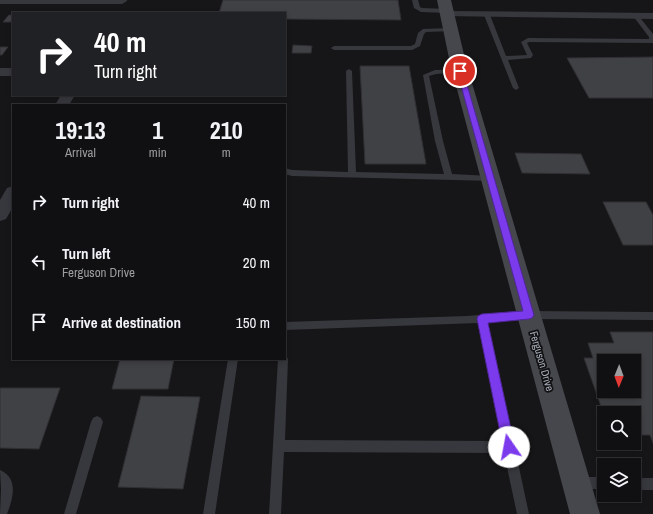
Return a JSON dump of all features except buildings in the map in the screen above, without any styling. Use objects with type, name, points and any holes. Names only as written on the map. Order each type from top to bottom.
[{"type":"street","points":[[0,1],[123,1]]},
{"type":"street","points":[[116,12],[123,1]]},
{"type":"street","points":[[446,8],[487,15],[653,16]]},
{"type":"street","name":"Ferguson Drive","points":[[446,8],[460,71],[585,514]]},
{"type":"street","points":[[0,72],[12,72]]},
{"type":"street","points":[[0,215],[12,194]]},
{"type":"lane","points":[[415,0],[417,8],[421,10],[446,8]]},
{"type":"lane","points":[[487,15],[516,88]]},
{"type":"lane","points":[[504,58],[529,57],[530,55],[524,42],[528,40],[652,41],[652,37],[636,16]]},
{"type":"lane","points":[[334,48],[412,48],[418,45],[421,33],[425,30],[451,30]]},
{"type":"lane","points":[[349,71],[352,175]]},
{"type":"lane","points":[[449,177],[438,141],[426,75],[435,72],[460,71]]},
{"type":"lane","points":[[286,171],[292,174],[491,179]]},
{"type":"lane","points":[[286,326],[482,319],[529,315],[653,316]]},
{"type":"lane","points":[[482,319],[523,514]]},
{"type":"lane","points":[[209,514],[233,360]]},
{"type":"lane","points":[[275,514],[283,360]]},
{"type":"lane","points":[[70,514],[97,422]]},
{"type":"lane","points":[[279,446],[509,447]]},
{"type":"lane","points":[[0,476],[6,481],[9,494],[1,514]]},
{"type":"lane","points":[[576,483],[597,483]]},
{"type":"lane","points":[[641,484],[653,484]]},
{"type":"route","points":[[460,71],[529,315],[482,319],[509,447]]}]
